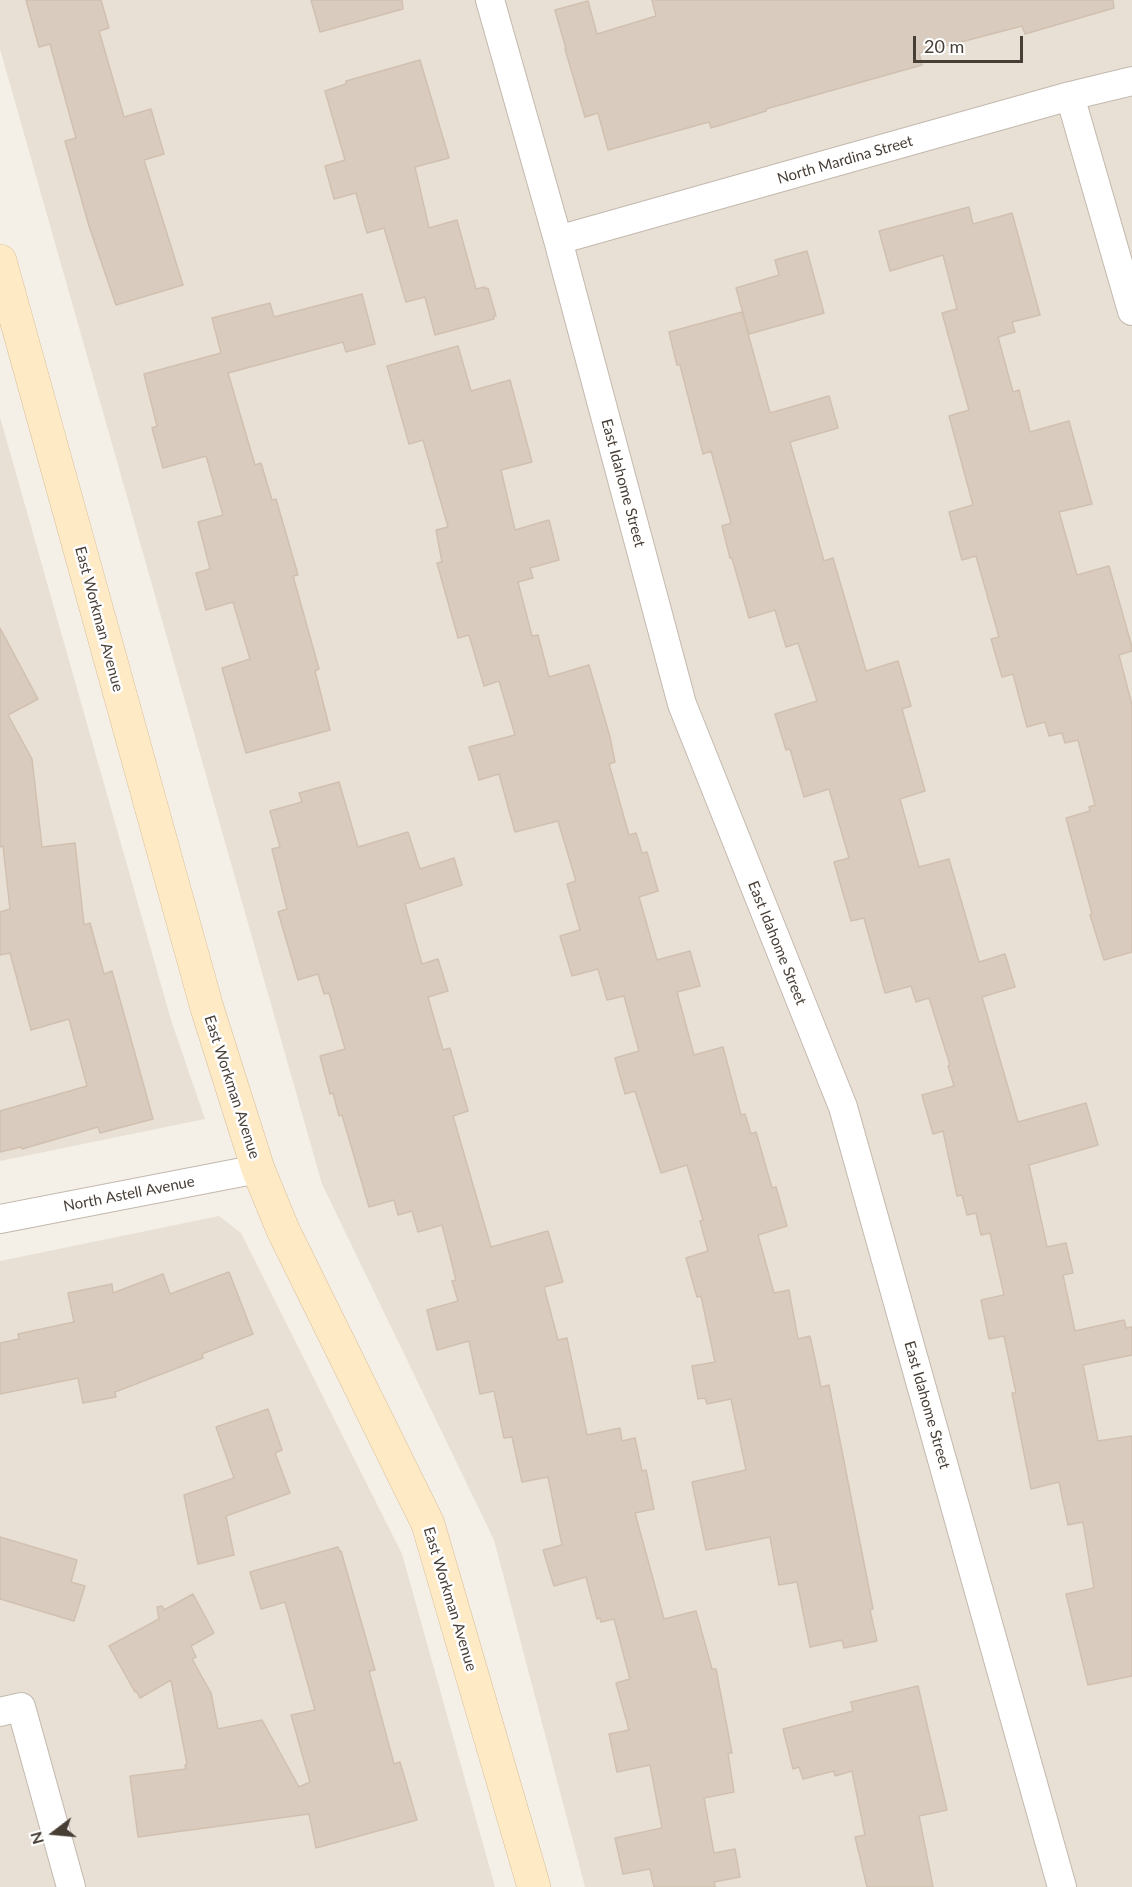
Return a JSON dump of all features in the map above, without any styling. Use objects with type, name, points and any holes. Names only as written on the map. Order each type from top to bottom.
[{"type":"street","name":"East Idahome Street","points":[[490,0],[558,240],[682,704],[843,1107],[1062,1887]]},
{"type":"street","name":"North Mardina Street","points":[[558,240],[1070,96],[1132,81]]},
{"type":"street","points":[[1070,96],[1132,311]]},
{"type":"street","name":"East Workman Avenue","points":[[0,261],[207,1008],[258,1169],[283,1230],[428,1524],[534,1887]]},
{"type":"street","name":"North Astell Avenue","points":[[0,1219],[258,1169]]},
{"type":"street","points":[[11,1710],[71,1887]]},
{"type":"shaded area","points":[[0,0],[1132,0],[1132,1887],[585,1887],[494,1540],[322,1184],[0,49]]},
{"type":"shaded area","points":[[0,417],[171,1020],[205,1119],[0,1161]]},
{"type":"shaded area","points":[[219,1216],[241,1233],[402,1554],[495,1887],[0,1887],[0,1261]]},
{"type":"building","points":[[26,0],[101,0],[109,28],[99,31],[124,117],[151,109],[164,154],[144,160],[183,285],[116,305],[89,226],[65,141],[76,138],[50,44],[39,47]]},
{"type":"building","points":[[311,0],[402,0],[403,9],[320,32]]},
{"type":"building","points":[[652,0],[1113,0],[1114,8],[1025,34],[1022,26],[919,53],[922,65],[766,109],[766,111],[711,128],[709,122],[608,150],[598,113],[585,117],[555,10],[588,1],[597,34],[656,16]]},
{"type":"building","points":[[420,60],[449,158],[415,167],[429,228],[457,220],[476,289],[488,288],[496,316],[493,316],[494,319],[435,335],[425,297],[406,302],[384,228],[367,233],[356,193],[334,199],[325,166],[345,160],[325,91],[346,84],[346,81]]},
{"type":"building","points":[[969,207],[973,224],[1012,213],[1040,315],[1012,322],[1015,332],[998,337],[1013,392],[1019,390],[1030,432],[1069,421],[1092,504],[1059,512],[1077,575],[1109,566],[1132,647],[1132,651],[1119,655],[1132,705],[1132,952],[1104,960],[1090,915],[1092,914],[1066,818],[1090,811],[1089,807],[1095,805],[1078,740],[1065,743],[1062,733],[1049,736],[1045,722],[1027,727],[1013,674],[1002,677],[991,639],[999,637],[976,556],[962,560],[949,512],[973,505],[949,416],[969,410],[942,313],[957,309],[943,255],[890,271],[879,231]]},
{"type":"building","points":[[807,251],[824,313],[749,334],[736,288],[779,275],[775,260]]},
{"type":"building","points":[[362,294],[375,344],[346,352],[343,342],[228,373],[255,465],[261,463],[272,500],[276,499],[298,575],[293,576],[319,669],[315,671],[330,730],[246,753],[222,668],[250,659],[233,602],[206,610],[196,573],[210,569],[198,522],[223,515],[206,456],[163,468],[152,428],[157,426],[144,374],[221,353],[212,318],[270,303],[274,317]]},
{"type":"building","points":[[742,312],[770,413],[829,396],[838,428],[790,442],[824,561],[833,558],[866,671],[898,661],[911,706],[902,709],[925,791],[900,799],[919,867],[949,859],[979,962],[1005,954],[1015,987],[982,997],[1018,1122],[1086,1103],[1098,1145],[1029,1165],[1047,1247],[1066,1243],[1073,1273],[1063,1275],[1075,1331],[1124,1320],[1126,1328],[1132,1327],[1132,1355],[1083,1365],[1098,1441],[1132,1436],[1132,1676],[1088,1685],[1066,1594],[1094,1588],[1083,1522],[1068,1525],[1059,1482],[1031,1489],[1012,1393],[1016,1393],[1004,1336],[989,1339],[981,1300],[1004,1295],[990,1233],[981,1235],[976,1213],[967,1215],[962,1195],[957,1196],[943,1131],[933,1134],[922,1095],[954,1086],[948,1066],[950,1065],[929,998],[916,1002],[911,986],[885,993],[864,918],[851,921],[834,862],[849,858],[829,789],[804,797],[790,749],[786,750],[775,714],[817,701],[798,643],[786,647],[775,610],[749,618],[732,558],[730,558],[722,526],[731,523],[711,451],[703,454],[669,332]]},
{"type":"building","points":[[458,346],[471,391],[510,380],[532,462],[501,470],[515,530],[549,520],[559,560],[530,568],[533,578],[518,582],[532,636],[538,635],[549,677],[589,665],[610,737],[615,762],[609,764],[629,835],[636,833],[642,853],[647,852],[658,891],[639,897],[657,960],[690,951],[700,986],[677,992],[694,1055],[723,1047],[741,1115],[745,1114],[751,1134],[756,1132],[772,1188],[776,1187],[787,1226],[758,1235],[774,1293],[789,1290],[798,1339],[810,1336],[821,1387],[829,1385],[873,1609],[870,1610],[877,1641],[844,1648],[842,1640],[810,1647],[797,1582],[779,1585],[770,1537],[706,1550],[692,1482],[746,1470],[731,1399],[707,1404],[705,1398],[698,1399],[692,1366],[715,1362],[701,1296],[697,1297],[686,1258],[708,1251],[700,1221],[703,1220],[687,1165],[661,1173],[635,1091],[625,1094],[615,1058],[639,1051],[624,996],[607,1000],[598,969],[572,976],[560,936],[580,930],[567,884],[576,881],[558,821],[515,832],[499,774],[479,780],[469,747],[515,735],[499,681],[484,686],[469,635],[458,638],[437,563],[442,562],[436,530],[448,527],[423,440],[409,444],[387,366]]},
{"type":"building","points":[[0,628],[38,699],[8,715],[32,759],[42,847],[75,843],[84,925],[90,923],[104,974],[112,971],[153,1119],[100,1133],[98,1127],[22,1149],[21,1147],[0,1152],[0,1111],[87,1086],[69,1019],[31,1030],[10,953],[0,955],[0,912],[10,909],[3,846],[0,847]]},
{"type":"building","points":[[339,782],[358,847],[408,832],[420,869],[454,858],[462,885],[405,904],[422,964],[438,959],[448,991],[428,997],[443,1050],[450,1048],[468,1111],[453,1116],[491,1247],[548,1231],[563,1282],[544,1287],[558,1340],[567,1338],[587,1435],[620,1428],[622,1441],[635,1438],[642,1471],[646,1470],[654,1509],[635,1513],[664,1619],[696,1611],[712,1669],[716,1669],[732,1753],[728,1753],[734,1792],[704,1798],[714,1853],[735,1849],[740,1877],[714,1882],[715,1887],[654,1887],[650,1869],[623,1874],[615,1838],[662,1828],[650,1765],[617,1772],[609,1734],[629,1730],[616,1683],[630,1679],[614,1619],[601,1622],[600,1618],[597,1619],[586,1577],[554,1586],[543,1550],[562,1545],[548,1477],[522,1482],[512,1437],[504,1438],[494,1391],[480,1394],[469,1341],[437,1350],[427,1310],[458,1301],[452,1281],[456,1280],[442,1225],[418,1232],[412,1211],[398,1215],[394,1200],[369,1207],[342,1115],[339,1116],[333,1093],[330,1094],[320,1056],[345,1049],[329,993],[324,994],[318,974],[298,980],[278,912],[287,909],[272,849],[280,847],[270,811],[302,802],[299,793]]},
{"type":"building","points":[[229,1272],[253,1334],[202,1354],[203,1358],[115,1392],[116,1397],[83,1403],[78,1378],[0,1394],[0,1343],[19,1339],[18,1334],[74,1322],[68,1293],[112,1284],[113,1293],[163,1274],[170,1294]]},
{"type":"building","points":[[268,1409],[282,1450],[275,1453],[290,1493],[226,1516],[234,1555],[198,1564],[184,1495],[234,1478],[216,1427]]},
{"type":"building","points":[[0,1537],[77,1560],[71,1582],[85,1586],[74,1621],[0,1599]]},
{"type":"building","points":[[338,1547],[375,1670],[369,1671],[394,1764],[400,1762],[417,1820],[316,1848],[309,1814],[138,1837],[130,1776],[186,1769],[187,1764],[171,1680],[140,1698],[109,1646],[159,1619],[157,1607],[162,1606],[164,1610],[193,1594],[214,1633],[191,1646],[196,1657],[192,1659],[211,1693],[218,1729],[262,1720],[299,1787],[310,1782],[291,1715],[315,1710],[285,1602],[261,1609],[250,1572]]},
{"type":"building","points":[[918,1686],[947,1810],[919,1816],[933,1887],[867,1887],[855,1837],[865,1835],[852,1771],[835,1776],[834,1771],[803,1779],[799,1767],[793,1769],[783,1729],[853,1711],[851,1702]]}]
